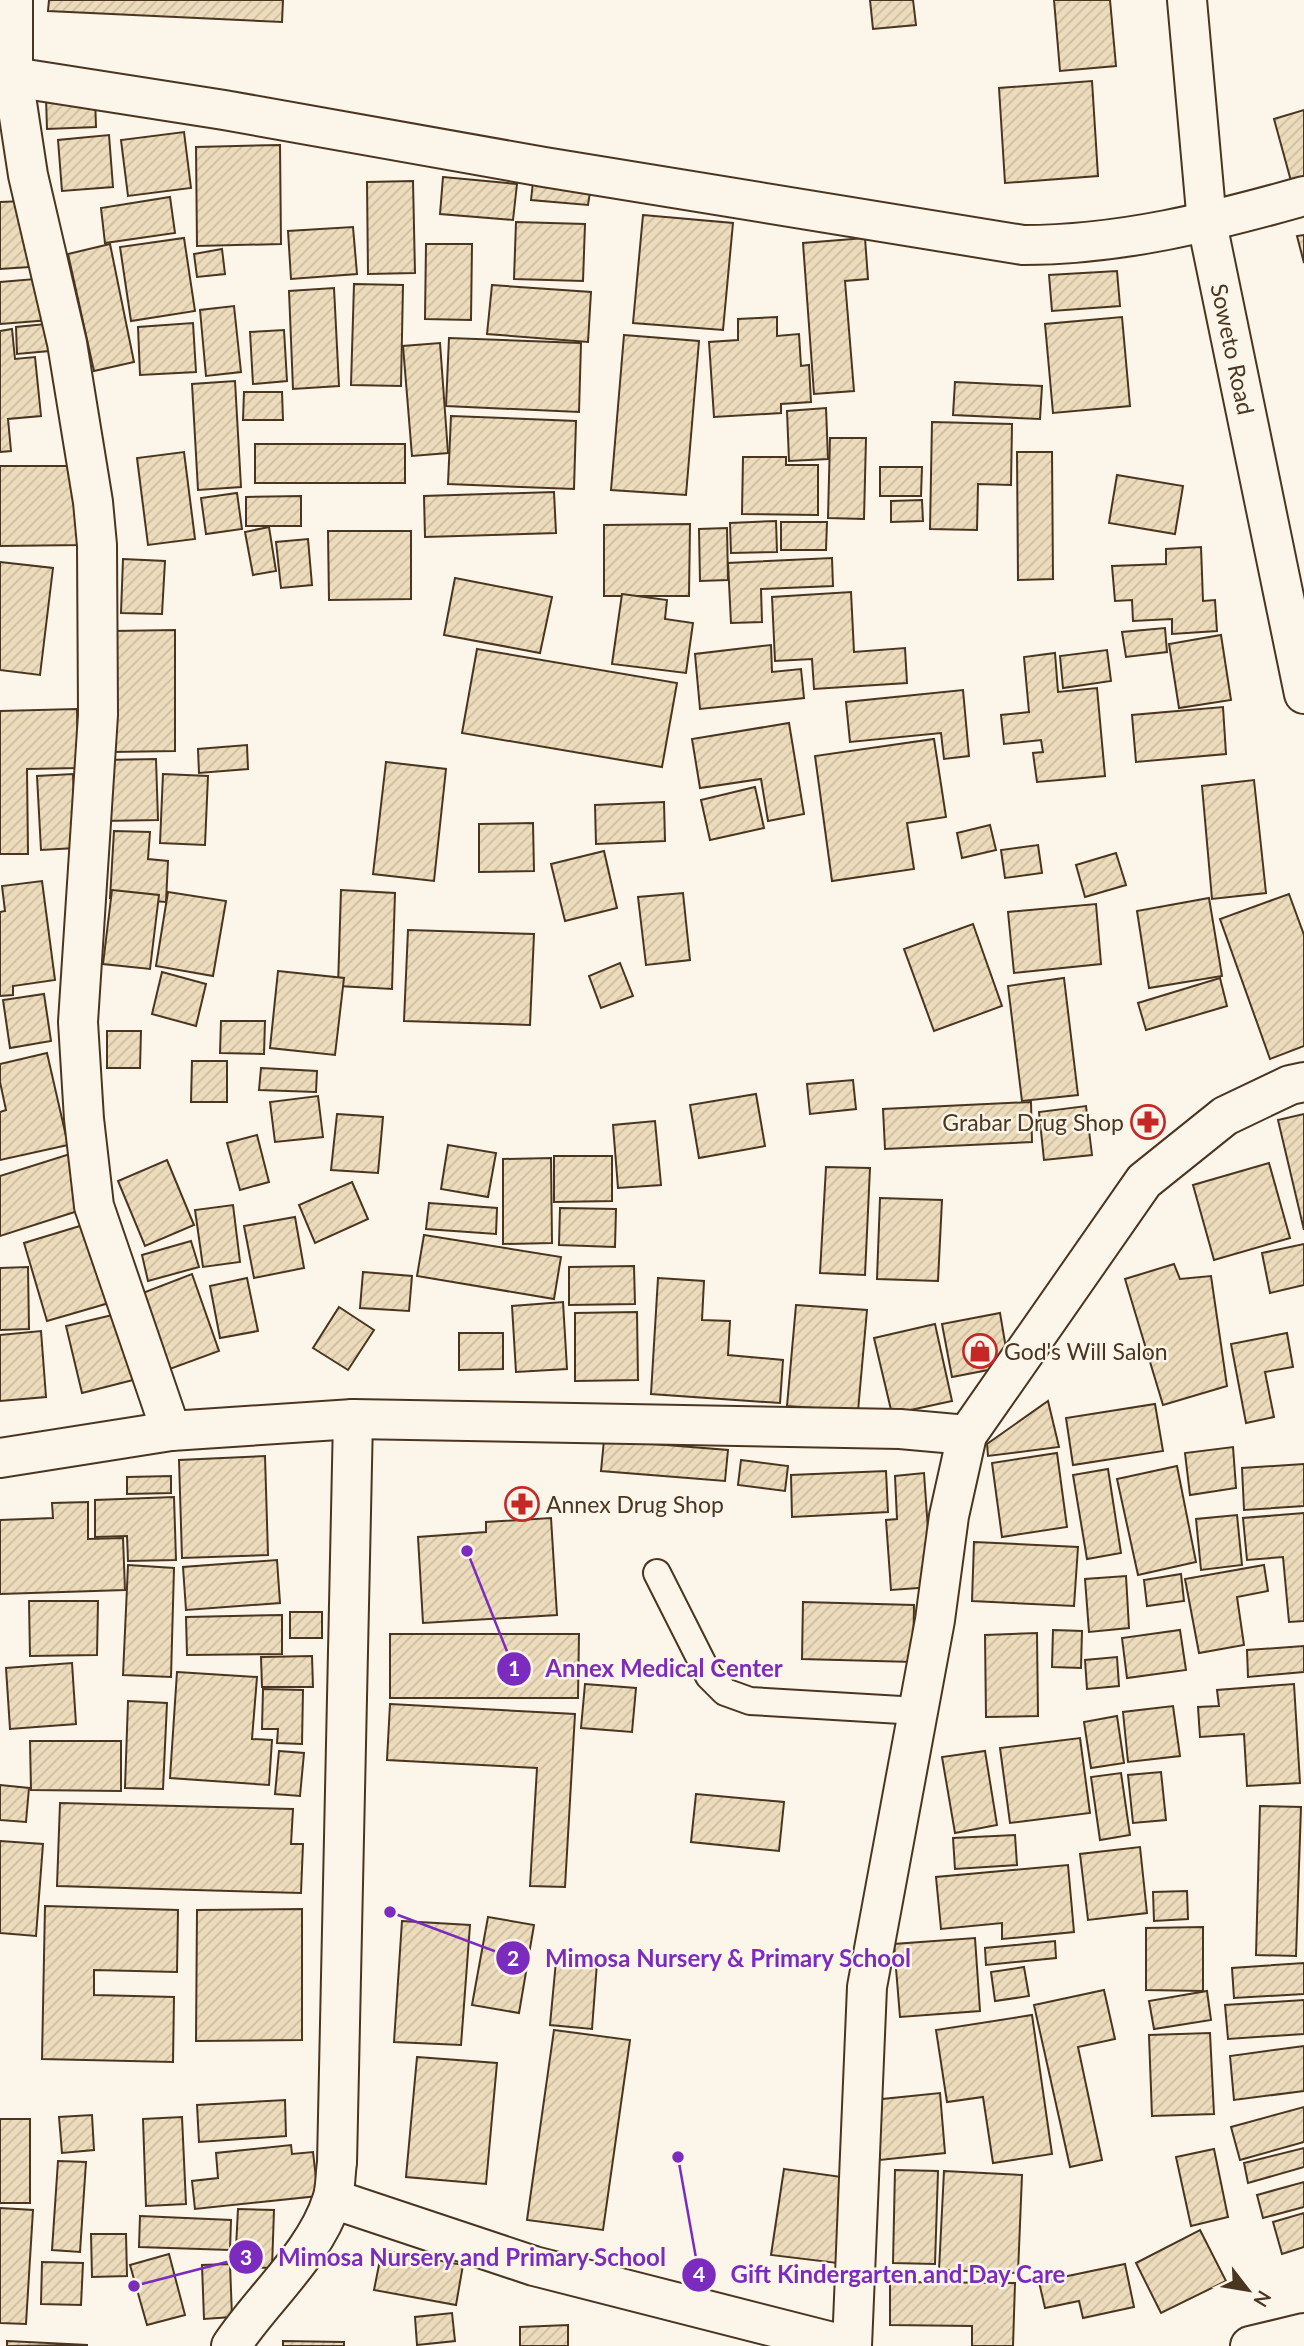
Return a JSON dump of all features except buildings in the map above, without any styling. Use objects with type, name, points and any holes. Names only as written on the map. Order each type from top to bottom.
[{"type":"street","points":[[13,0],[14,172],[67,343],[93,502],[97,545],[98,715],[78,1022],[84,1119],[94,1206],[171,1431]]},
{"type":"street","name":"Soweto Road","points":[[1186,0],[1207,223],[1304,694]]},
{"type":"street","points":[[13,77],[1023,245],[1101,242],[1207,223],[1304,196]]},
{"type":"street","points":[[333,2199],[534,2266],[850,2346],[867,1987],[935,1620],[949,1516],[967,1434],[1144,1181],[1226,1116],[1290,1085],[1304,1082]]},
{"type":"street","points":[[231,2346],[246,2323],[305,2250],[333,2199],[337,2163],[353,1419]]},
{"type":"street","points":[[0,1458],[171,1431],[353,1419],[886,1428],[967,1434]]},
{"type":"street","points":[[1250,2346],[1304,2333]]},
{"type":"lane","points":[[657,1573],[709,1676],[725,1692],[750,1701],[918,1711]]},
{"type":"place","name":"Grabar Drug Shop","points":[[1148,1122]]},
{"type":"place","name":"God's Will Salon","points":[[980,1351]]},
{"type":"place","name":"Annex Drug Shop","points":[[522,1504]]},
{"type":"place","name":"Annex Medical Center","points":[[467,1551]]},
{"type":"place","name":"Mimosa Nursery & Primary School","points":[[390,1912]]},
{"type":"place","name":"Gift Kindergarten and Day Care","points":[[678,2157]]},
{"type":"place","name":"Mimosa Nursery and Primary School","points":[[134,2286]]}]
